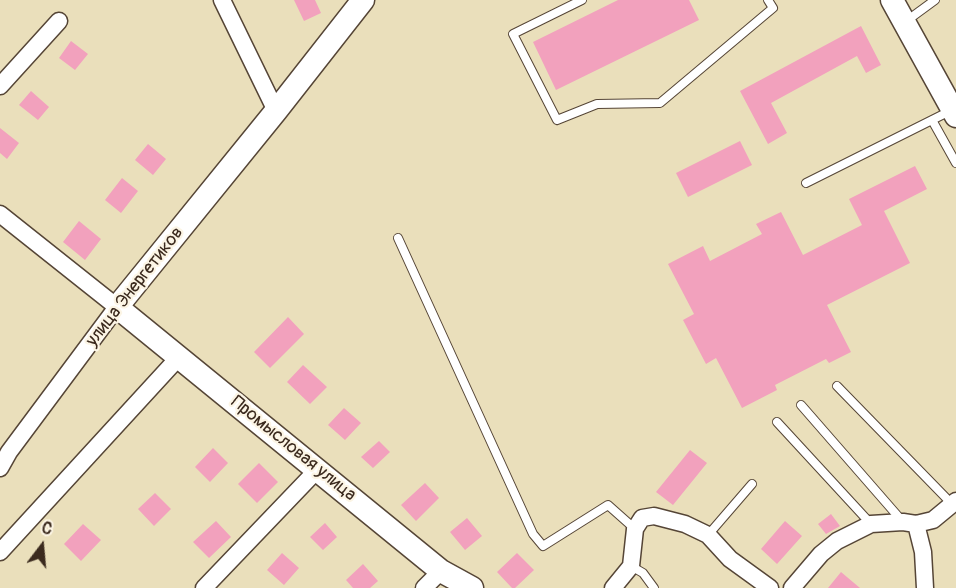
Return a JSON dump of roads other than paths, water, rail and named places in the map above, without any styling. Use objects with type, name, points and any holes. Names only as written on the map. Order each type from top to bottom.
[{"type":"street","points":[[222,0],[276,111]]},
{"type":"street","name":"улица Энергетиков","points":[[0,468],[9,452],[117,307],[363,0]]},
{"type":"street","points":[[892,0],[954,113]]},
{"type":"street","points":[[0,86],[58,21]]},
{"type":"street","points":[[0,214],[117,307]]},
{"type":"street","name":"Промысловая улица","points":[[117,307],[441,571],[472,588]]},
{"type":"street","points":[[0,552],[179,357]]},
{"type":"street","points":[[204,588],[318,469]]},
{"type":"street","points":[[792,588],[821,554],[837,541],[871,524],[933,520],[954,503]]},
{"type":"street","points":[[613,588],[631,566],[635,529],[642,518],[654,516],[686,524],[708,535],[730,559],[770,588]]},
{"type":"street","points":[[910,523],[923,552],[925,588]]},
{"type":"street","points":[[424,588],[441,571]]},
{"type":"lane","points":[[582,0],[513,34],[557,120],[597,104],[660,103],[773,8],[768,0]]},
{"type":"lane","points":[[905,22],[935,0]]},
{"type":"lane","points":[[806,183],[932,120],[954,113]]},
{"type":"lane","points":[[932,120],[956,163]]},
{"type":"lane","points":[[398,238],[533,534],[543,546],[608,505],[635,529]]},
{"type":"lane","points":[[837,386],[954,503]]},
{"type":"lane","points":[[801,405],[910,523]]},
{"type":"lane","points":[[777,422],[871,524]]},
{"type":"lane","points":[[708,535],[752,484]]},
{"type":"lane","points":[[631,566],[644,573],[654,588]]}]
